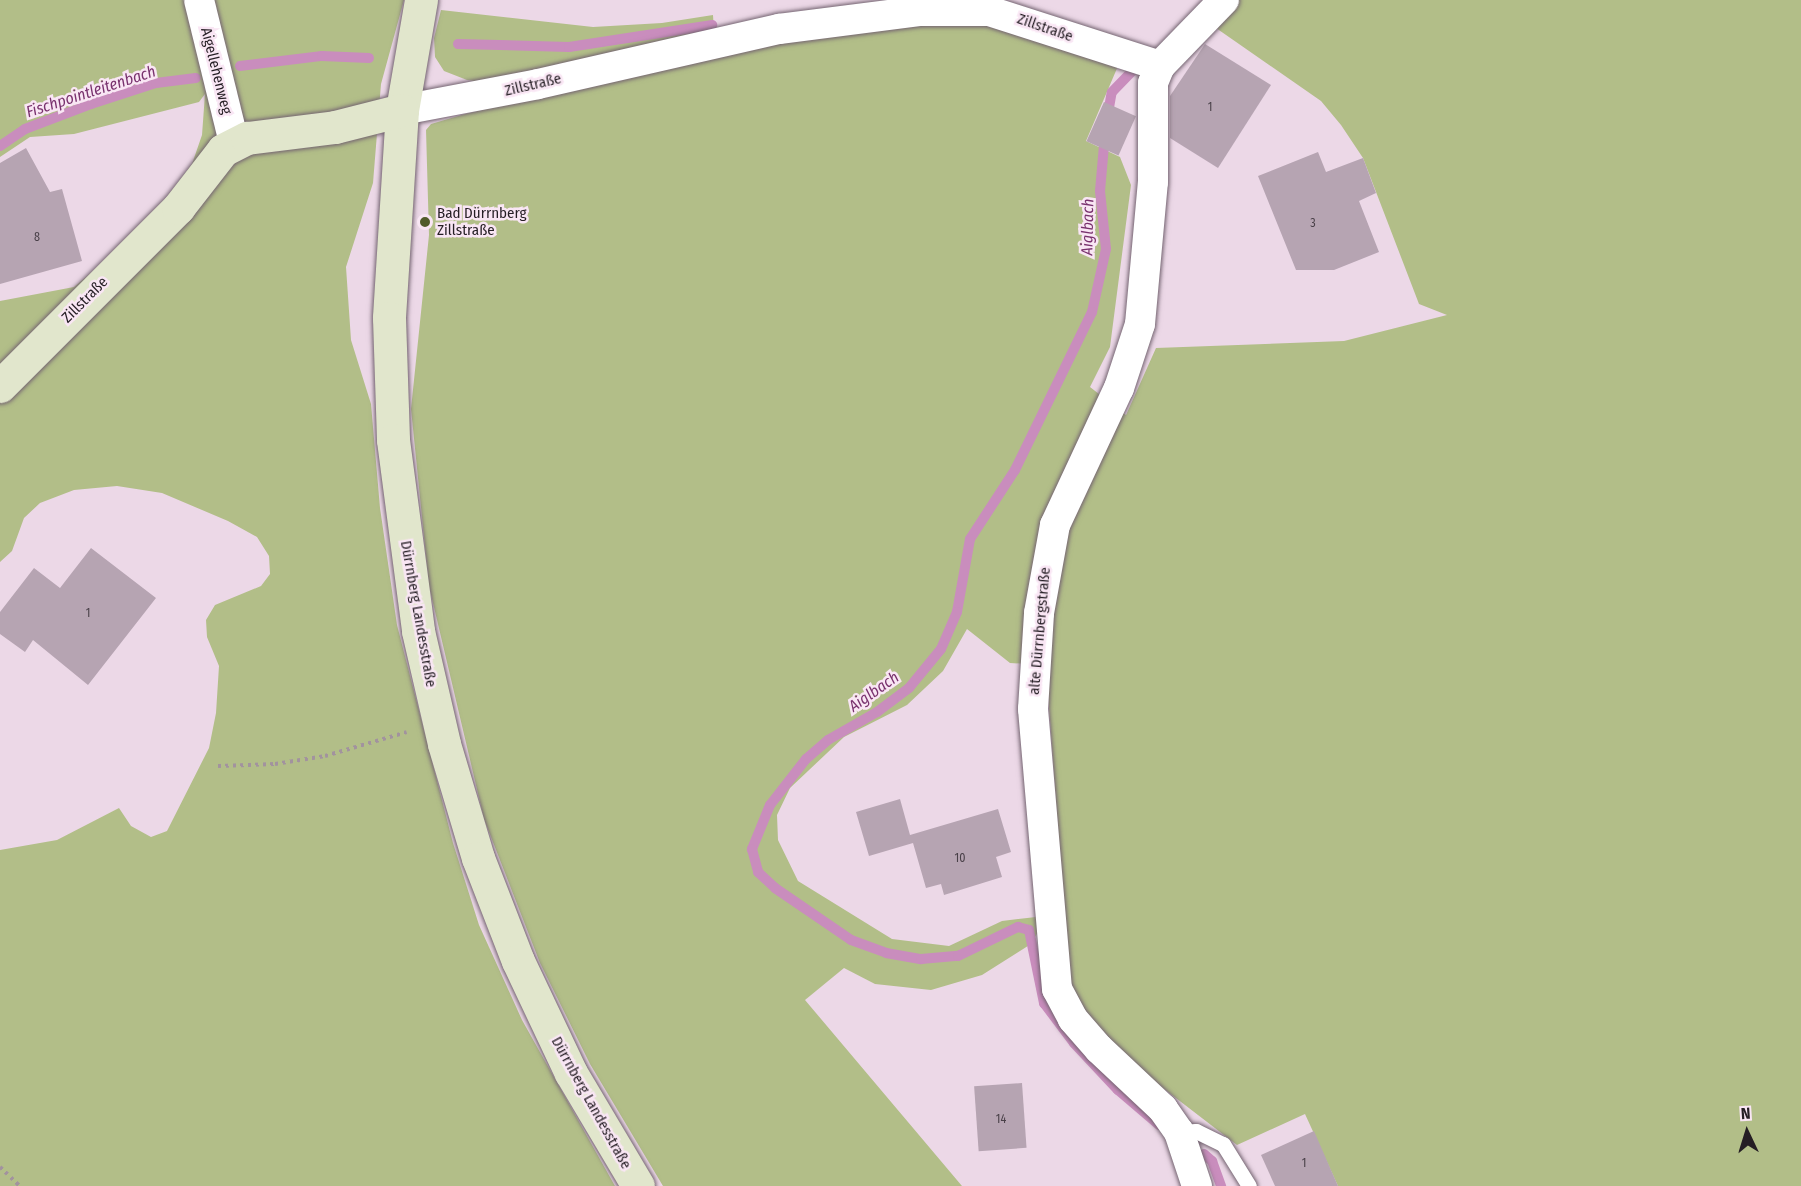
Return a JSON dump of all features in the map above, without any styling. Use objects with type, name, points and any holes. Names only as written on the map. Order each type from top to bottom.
[{"type":"main road","name":"Dürrnberg Landesstraße","points":[[421,0],[402,110],[388,318],[393,440],[418,631],[438,720],[478,858],[518,961],[571,1073],[638,1186]]},
{"type":"main road","name":"Zillstraße","points":[[0,386],[178,208],[215,159],[234,143],[265,134],[335,127],[402,110]]},
{"type":"street","name":"Aigellehenweg","points":[[199,0],[234,143]]},
{"type":"street","points":[[1158,65],[1224,0]]},
{"type":"street","name":"Zillstraße","points":[[402,110],[485,96],[779,30],[919,10],[988,10],[1024,19],[1127,57],[1158,65]]},
{"type":"street","name":"alte Dürrnbergstraße","points":[[1158,65],[1151,108],[1153,182],[1140,324],[1119,388],[1055,525],[1039,613],[1033,729],[1057,989],[1073,1019],[1099,1049],[1163,1110],[1179,1132],[1197,1186]]},
{"type":"lane","points":[[1179,1132],[1196,1131],[1224,1144],[1249,1186]]},
{"type":"path","points":[[218,766],[275,764],[325,756],[438,720]]},
{"type":"path","points":[[0,1167],[20,1186]]},
{"type":"green space","points":[[0,0],[187,0],[206,92],[231,75],[212,0],[404,0],[381,84],[373,183],[346,267],[351,340],[371,404],[380,508],[397,625],[453,843],[479,925],[522,1020],[615,1186],[0,1186],[0,850],[57,840],[119,808],[131,826],[151,837],[167,831],[209,748],[216,713],[219,666],[207,637],[206,620],[215,605],[261,586],[270,574],[269,556],[257,537],[228,521],[162,493],[117,486],[74,490],[40,503],[24,518],[12,551],[0,562],[0,301],[74,287],[142,230],[192,164],[202,135],[205,94],[199,102],[74,134],[30,137],[0,157]]},
{"type":"green space","points":[[1234,0],[1801,0],[1801,1186],[1338,1186],[1305,1114],[1237,1145],[1133,1065],[1083,1008],[1069,980],[1046,665],[1010,663],[967,629],[943,671],[907,705],[844,737],[790,788],[777,815],[778,840],[798,881],[892,939],[949,946],[1002,921],[1036,917],[1038,932],[1031,944],[982,975],[931,990],[875,984],[844,968],[805,1000],[962,1186],[663,1186],[590,1064],[540,963],[484,819],[429,586],[411,409],[429,235],[426,130],[431,124],[465,114],[768,42],[959,17],[1118,66],[1086,141],[1120,157],[1131,185],[1110,347],[1090,387],[1126,415],[1156,348],[1344,341],[1447,315],[1419,304],[1363,158],[1341,125],[1321,101],[1216,28]]},
{"type":"green space","points":[[441,10],[593,27],[662,23],[713,15],[714,32],[490,83],[467,80],[444,71],[435,57],[434,38]]},
{"type":"building","points":[[1205,44],[1271,85],[1218,168],[1170,138],[1170,96]]},
{"type":"building","points":[[1104,102],[1136,116],[1118,156],[1087,141]]},
{"type":"building","points":[[26,148],[50,192],[62,189],[82,261],[0,284],[0,163]]},
{"type":"building","points":[[1318,152],[1326,172],[1363,158],[1376,193],[1359,201],[1379,252],[1334,270],[1296,270],[1258,176]]},
{"type":"building","points":[[91,548],[156,598],[88,685],[33,640],[25,652],[0,634],[0,612],[34,568],[60,588]]},
{"type":"building","points":[[900,799],[910,835],[998,809],[1011,852],[996,857],[1002,877],[944,895],[941,884],[926,888],[913,843],[869,856],[856,812]]},
{"type":"building","points":[[1022,1083],[1027,1148],[979,1151],[974,1086]]},
{"type":"building","points":[[1314,1131],[1338,1186],[1275,1186],[1261,1155]]},
{"type":"waterway","name":"Fischpointleitenbach","points":[[458,44],[569,47],[712,25]]},
{"type":"waterway","name":"Fischpointleitenbach","points":[[240,66],[322,56],[369,58]]},
{"type":"waterway","name":"Aiglbach","points":[[1107,119],[1112,92],[1140,63]]},
{"type":"waterway","name":"Fischpointleitenbach","points":[[0,146],[25,129],[91,104],[156,83],[196,78]]},
{"type":"waterway","name":"Aiglbach","points":[[1105,134],[1100,191],[1106,249],[1092,312],[1015,470],[970,539],[957,612],[941,649],[909,688],[877,712],[828,740],[806,759],[770,805],[752,849],[758,872],[775,888],[851,940],[886,953],[921,959],[958,956],[1018,927],[1029,930],[1044,1003],[1074,1043],[1118,1090],[1159,1125]]},
{"type":"waterway","name":"Aiglbach","points":[[1204,1154],[1212,1161],[1221,1186]]},
{"type":"place","name":"Bad Dürrnberg Zillstraße","points":[[425,222]]}]
